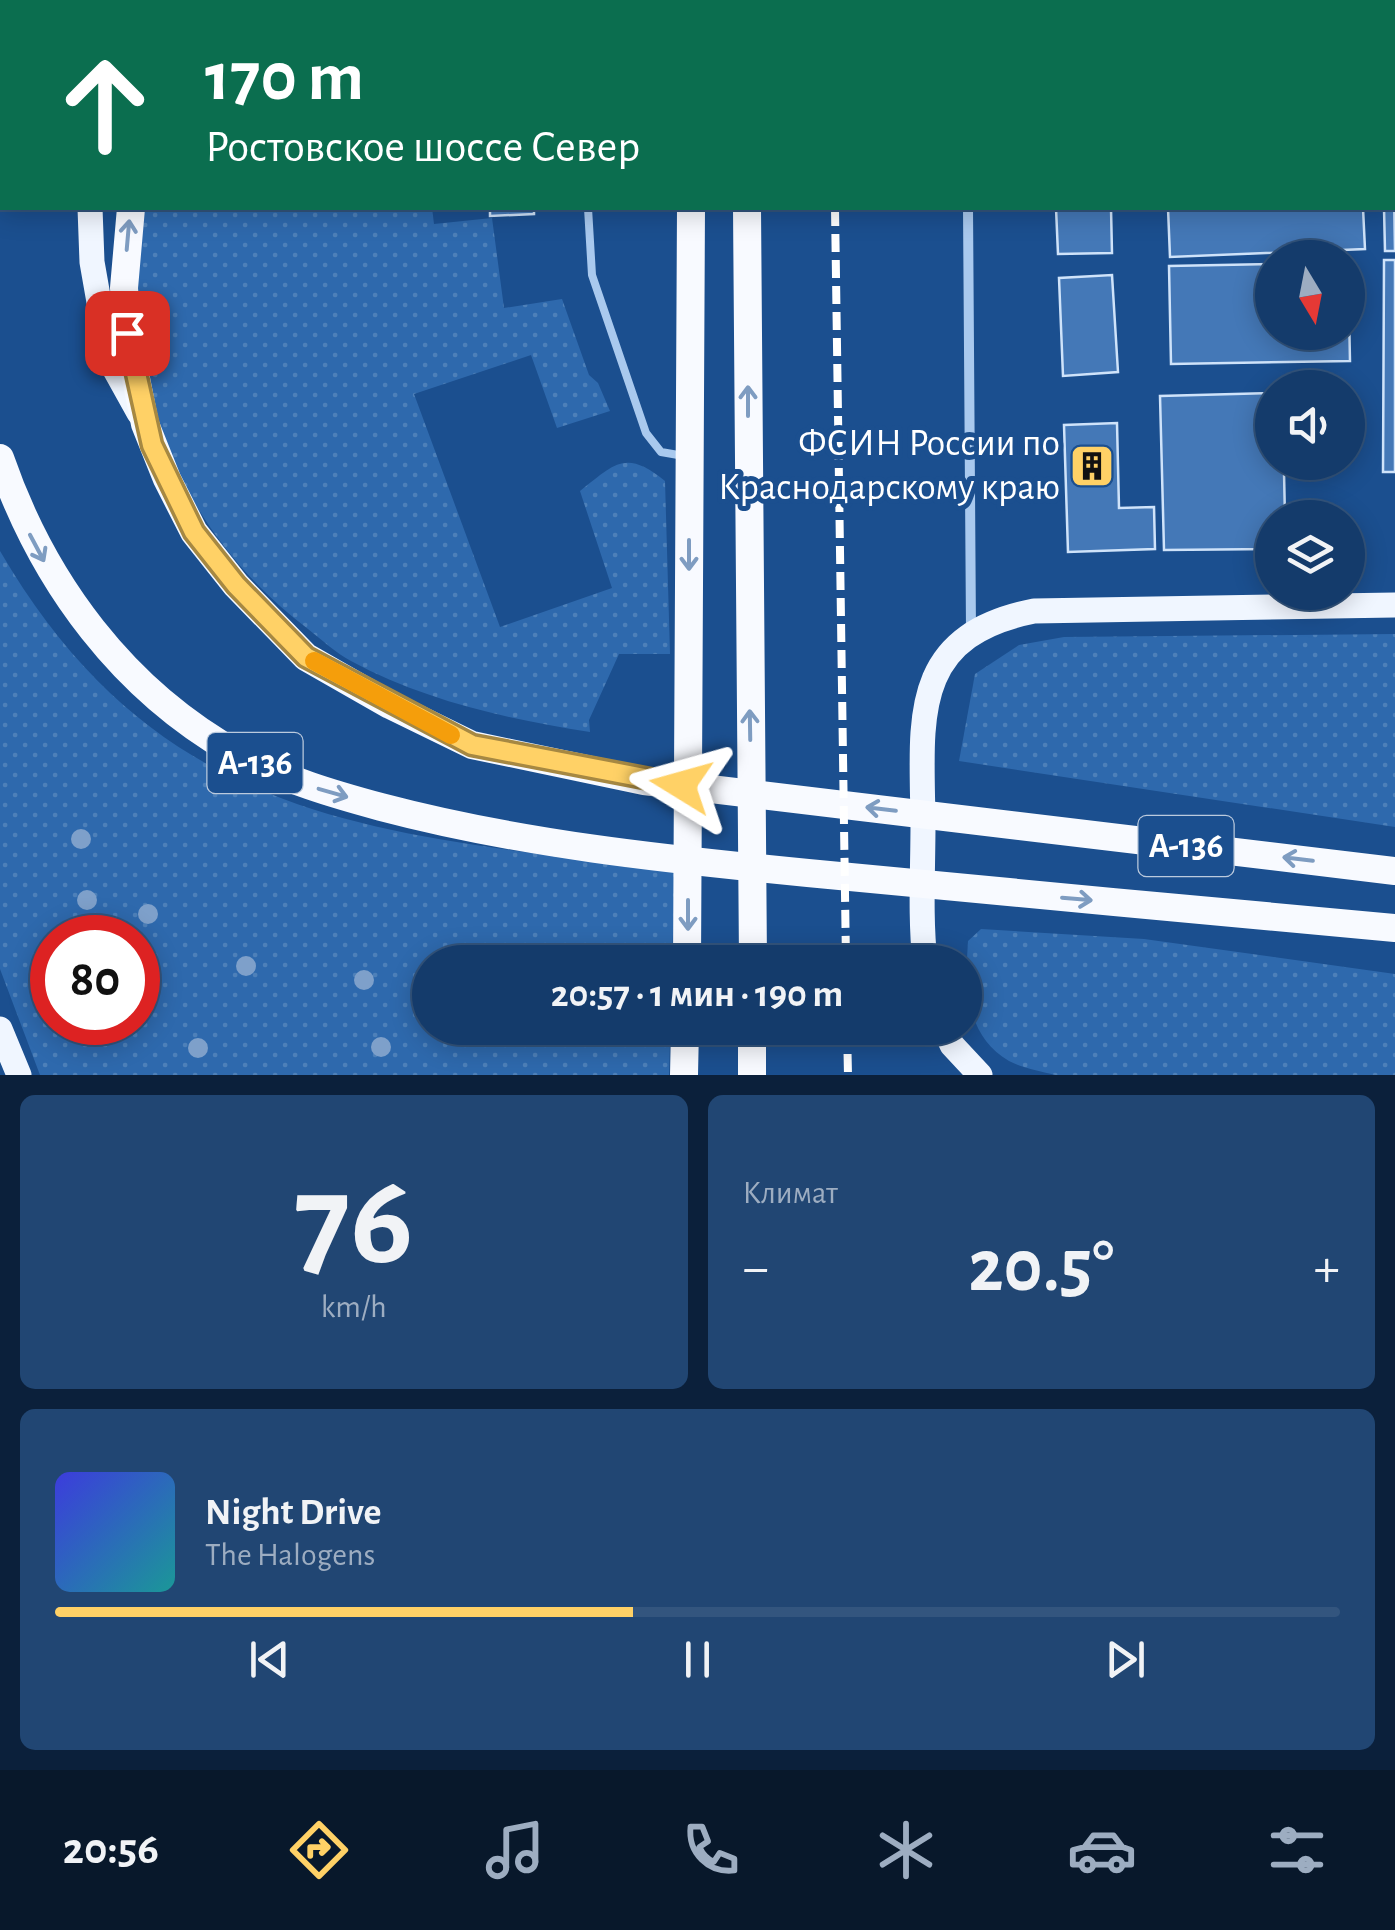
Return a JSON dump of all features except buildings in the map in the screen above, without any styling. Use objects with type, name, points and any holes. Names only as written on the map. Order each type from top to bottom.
[{"type":"highway","name":"А-136","points":[[131,210],[124,288],[145,424],[194,532],[236,585],[306,657],[472,745],[644,780],[1395,871]]},
{"type":"highway","points":[[687,945],[690,210]]},
{"type":"highway","points":[[747,210],[752,945]]},
{"type":"highway","name":"А-136","points":[[0,458],[19,513],[76,610],[126,670],[204,734],[281,776],[324,791],[448,824],[652,858],[1395,928]]},
{"type":"highway","points":[[684,1075],[685,1045]]},
{"type":"highway","points":[[752,1045],[752,1075]]},
{"type":"main road","name":"А-136","points":[[90,210],[92,262],[109,358],[145,424]]},
{"type":"main road","points":[[925,945],[922,720],[936,672],[971,632],[999,618],[1034,610],[1395,606]]},
{"type":"main road","points":[[0,1029],[19,1075]]},
{"type":"main road","points":[[952,1045],[980,1075]]},
{"type":"street","points":[[968,210],[971,632]]},
{"type":"lane","points":[[588,210],[592,275],[646,433],[661,452],[688,457]]},
{"type":"shaded area","points":[[136,210],[432,210],[434,224],[492,218],[504,308],[562,299],[589,375],[598,383],[610,411],[557,428],[531,355],[414,394],[500,627],[612,588],[580,491],[612,467],[630,463],[665,481],[670,654],[619,654],[589,720],[590,732],[438,698],[345,658],[273,600],[242,568],[193,500],[158,423],[129,296]]},
{"type":"shaded area","points":[[0,551],[64,644],[134,714],[209,765],[291,802],[378,827],[471,844],[675,871],[673,945],[412,945],[412,1045],[670,1045],[669,1075],[40,1075],[0,969]]},
{"type":"shaded area","points":[[1395,634],[1395,827],[959,761],[975,674],[1019,645],[1064,637]]},
{"type":"shaded area","points":[[981,929],[1144,939],[1395,974],[1395,1075],[1055,1075],[1020,1066],[994,1050],[982,1034],[982,945],[968,945]]},
{"type":"railway","points":[[835,210],[846,945]]},
{"type":"railway","points":[[847,1045],[848,1075]]},
{"type":"slow traffic","points":[[314,661],[451,735]]},
{"type":"place","name":"ФСИН России по Краснодарскому краю","points":[[1092,466]]},
{"type":"route","points":[[127,333],[152,445],[194,532],[236,585],[306,657],[390,705],[472,745],[681,785]]}]
